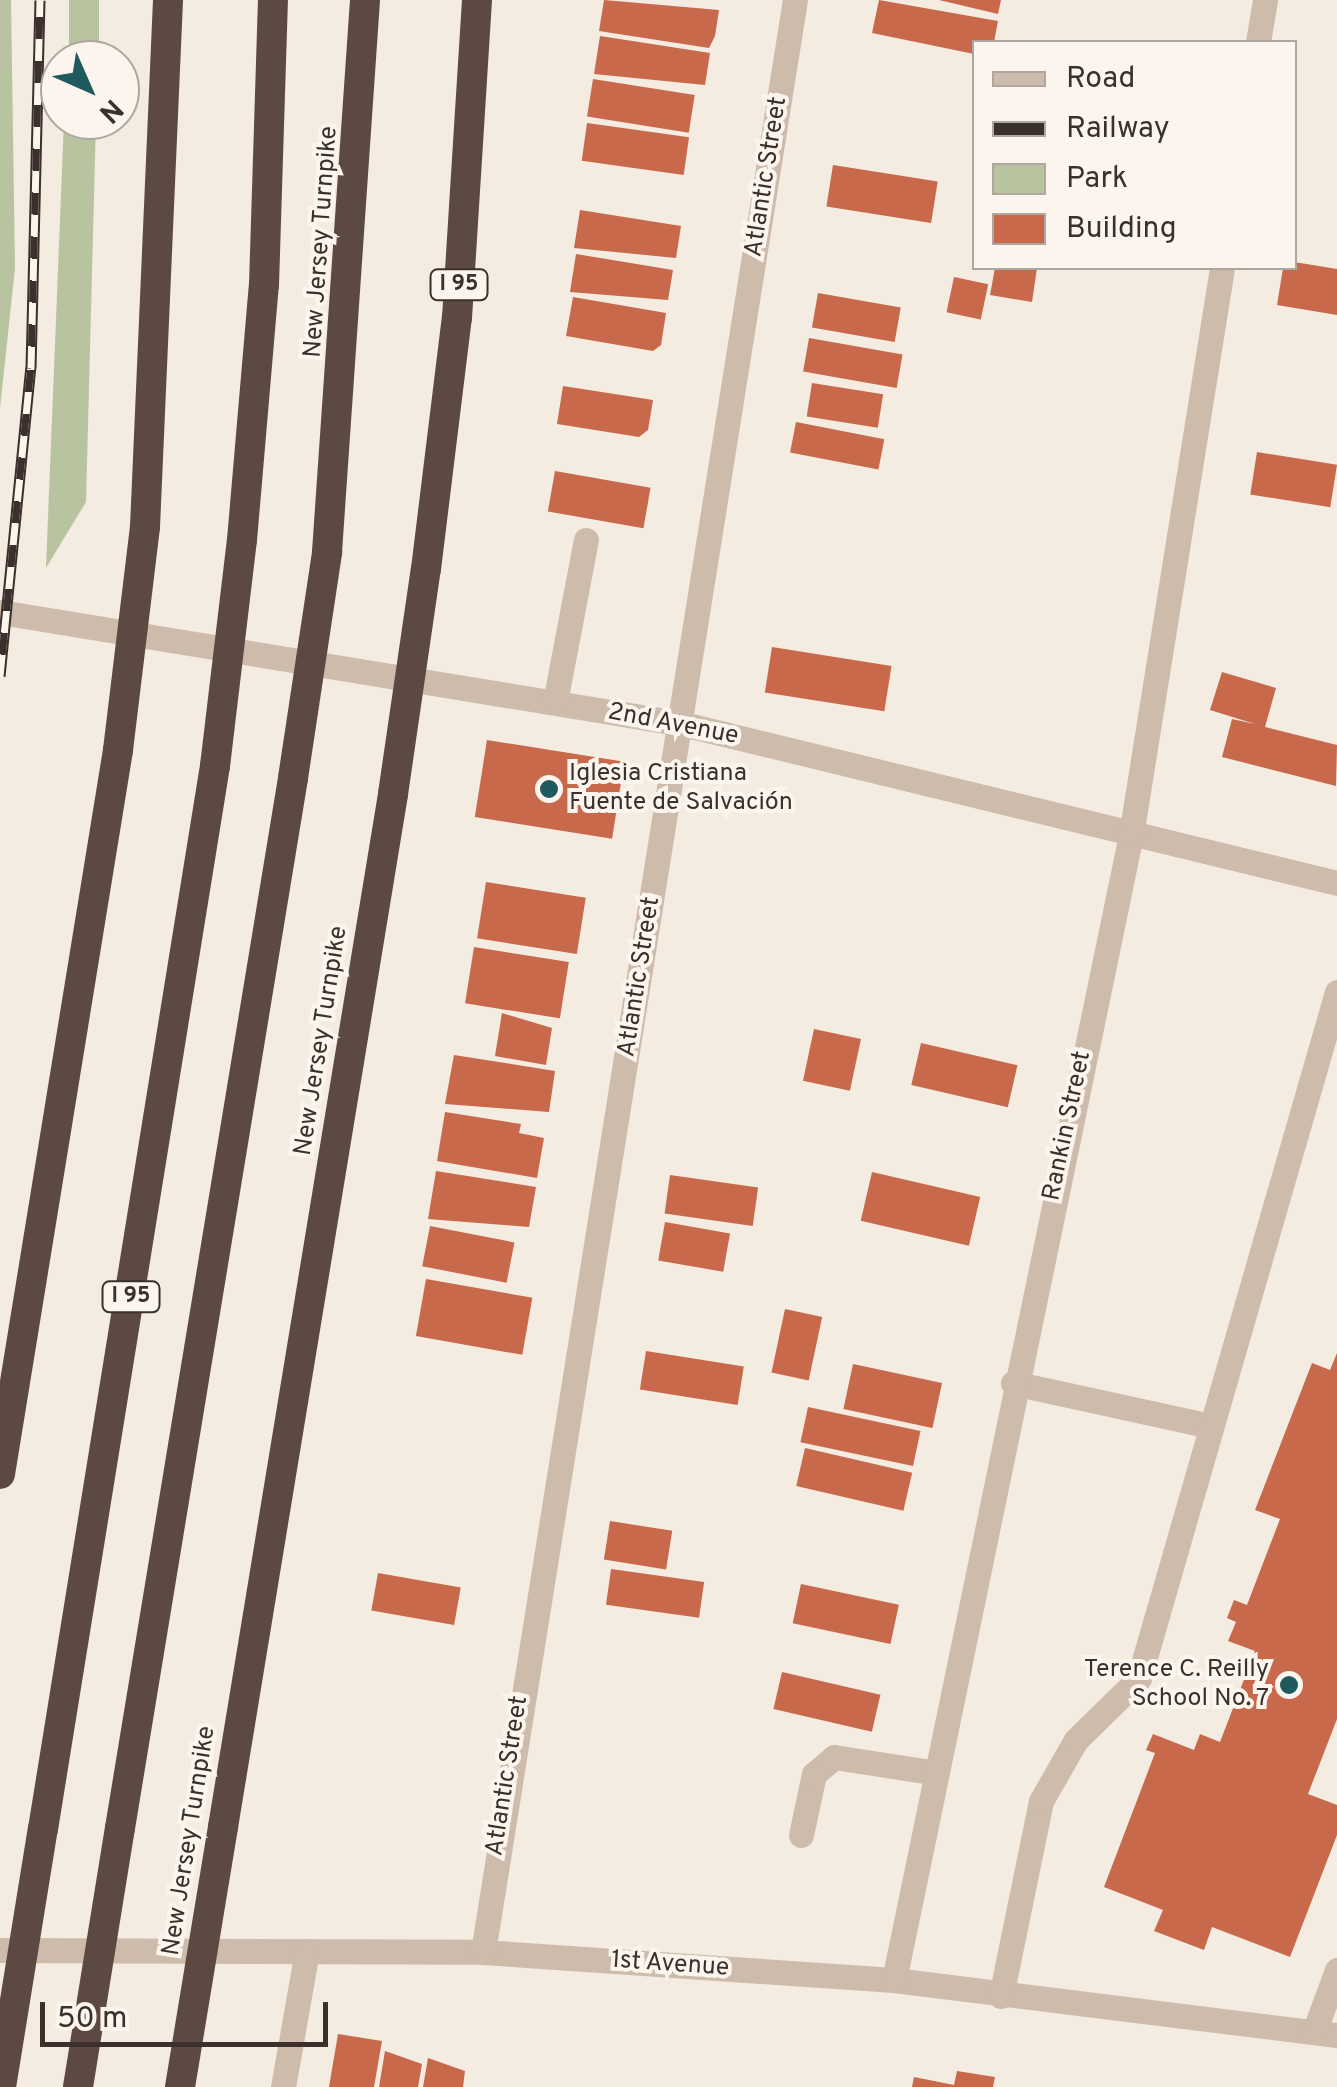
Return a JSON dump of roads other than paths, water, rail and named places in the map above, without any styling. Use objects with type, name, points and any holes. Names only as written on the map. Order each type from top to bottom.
[{"type":"highway","points":[[0,1474],[118,750],[145,527],[168,0]]},
{"type":"highway","name":"I 95","points":[[0,2087],[216,766],[242,540],[264,285],[273,0]]},
{"type":"highway","name":"New Jersey Turnpike","points":[[78,2087],[327,552],[366,0]]},
{"type":"highway","name":"New Jersey Turnpike","points":[[180,2087],[393,794],[426,569],[457,318],[478,0]]},
{"type":"street","name":"Atlantic Street","points":[[483,1952],[683,724],[794,0]]},
{"type":"street","points":[[1258,40],[1265,0]]},
{"type":"street","name":"Rankin Street","points":[[894,1980],[931,1772],[1130,835],[1222,270]]},
{"type":"street","points":[[555,702],[586,540]]},
{"type":"street","name":"2nd Avenue","points":[[0,612],[683,724],[1337,883]]},
{"type":"street","points":[[1001,1996],[1041,1801],[1076,1740],[1139,1678],[1337,992]]},
{"type":"street","points":[[1014,1383],[1210,1426]]},
{"type":"street","points":[[802,1835],[814,1774],[834,1756],[931,1772]]},
{"type":"street","name":"1st Avenue","points":[[0,1950],[483,1952],[894,1980],[1326,2034]]},
{"type":"street","points":[[283,2087],[307,1951]]},
{"type":"street","points":[[1326,2034],[1337,1970]]},
{"type":"railway","points":[[0,676],[31,368],[40,0]]},
{"type":"place","name":"Iglesia Cristiana Fuente de Salvación","points":[[549,789]]},
{"type":"place","name":"Terence C. Reilly School No. 7","points":[[1289,1685]]}]
